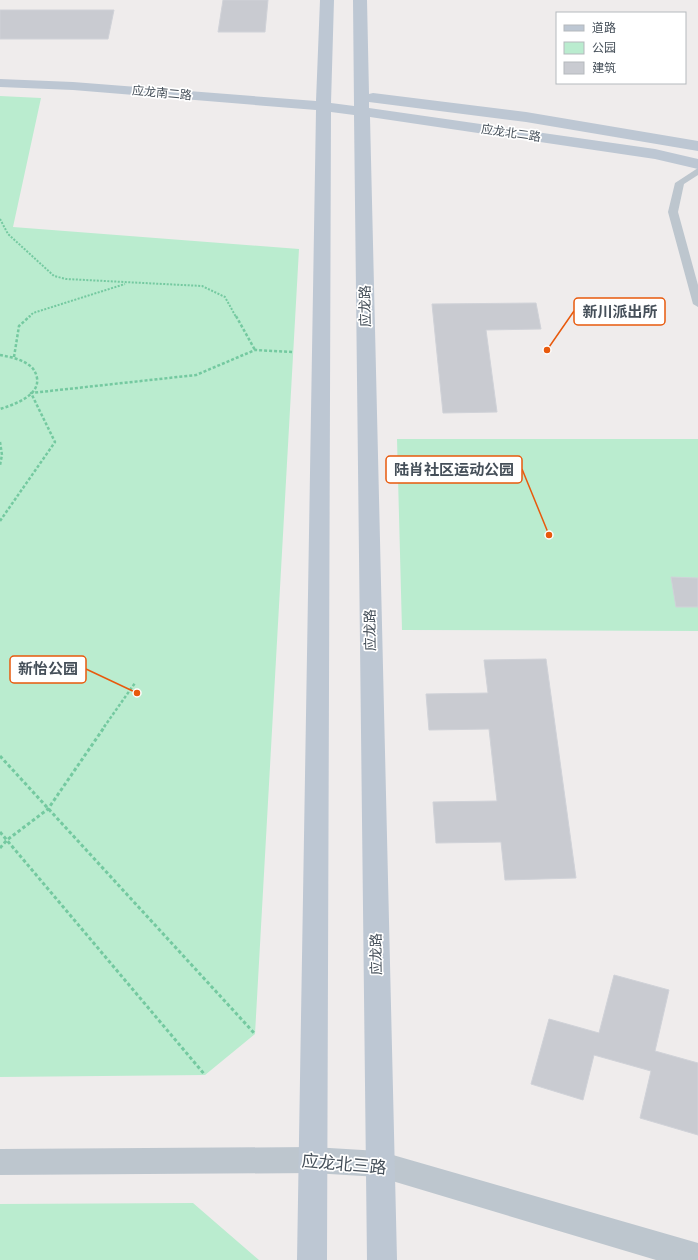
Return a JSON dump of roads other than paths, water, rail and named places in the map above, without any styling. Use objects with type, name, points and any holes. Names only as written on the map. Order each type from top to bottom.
[{"type":"street","points":[[312,1260],[324,99],[327,0]]},
{"type":"street","name":"应龙路","points":[[360,0],[379,1164],[382,1260]]},
{"type":"street","name":"应龙南二路","points":[[0,71],[41,71],[190,81]]},
{"type":"street","name":"应龙南二路","points":[[0,83],[324,99]]},
{"type":"street","points":[[246,86],[324,99]]},
{"type":"street","name":"应龙北二路","points":[[324,99],[362,104],[655,154],[698,164]]},
{"type":"street","name":"应龙北二路","points":[[362,104],[526,117],[698,146]]},
{"type":"street","name":"应龙北三路","points":[[0,1162],[313,1160],[379,1164],[698,1258]]},
{"type":"lane","points":[[698,171],[680,183],[673,212],[698,304]]},
{"type":"place","name":"新川派出所","points":[[547,350]]},
{"type":"place","name":"陆肖社区运动公园","points":[[549,535]]},
{"type":"place","name":"新怡公园","points":[[137,693]]}]
